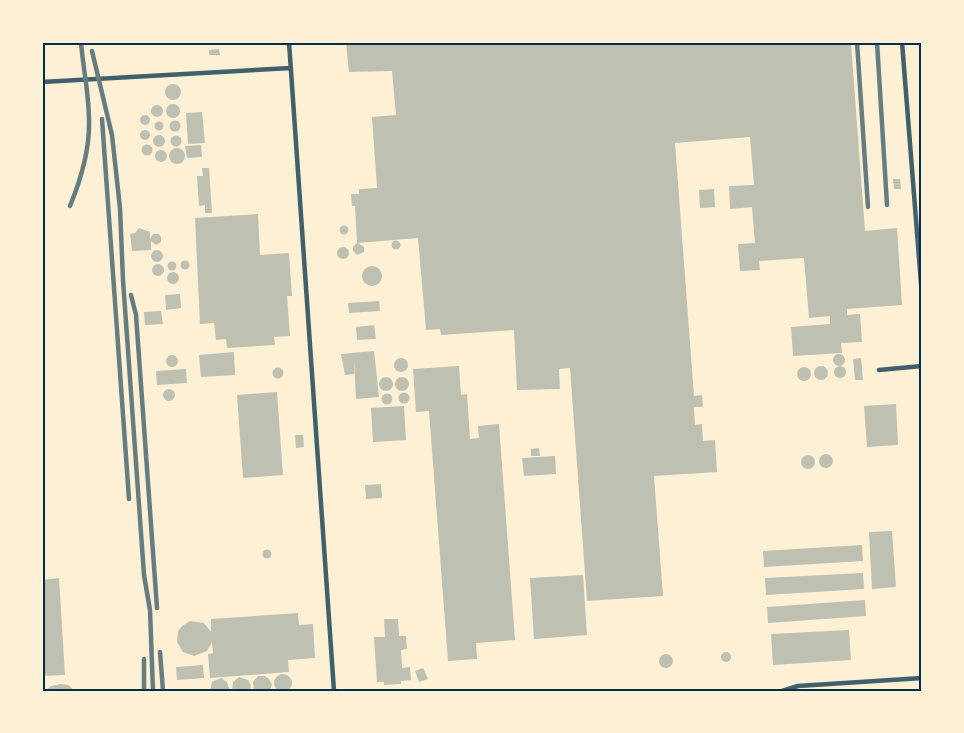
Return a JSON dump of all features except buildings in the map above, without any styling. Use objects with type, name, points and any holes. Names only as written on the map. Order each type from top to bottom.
[{"type":"lane","points":[[289,42],[334,691]]},
{"type":"lane","points":[[902,42],[922,296]]},
{"type":"lane","points":[[42,82],[291,68]]},
{"type":"lane","points":[[879,370],[922,366]]},
{"type":"lane","points":[[782,691],[798,686],[922,678]]},
{"type":"railway","points":[[70,206],[84,164],[89,131],[81,42]]},
{"type":"railway","points":[[857,42],[868,207]]},
{"type":"railway","points":[[877,42],[887,205]]},
{"type":"railway","points":[[92,51],[112,135],[120,208],[144,575],[150,610],[153,691]]},
{"type":"railway","points":[[102,119],[129,499]]},
{"type":"railway","points":[[131,295],[136,315],[157,608]]},
{"type":"railway","points":[[160,652],[163,691]]},
{"type":"railway","points":[[144,659],[144,691]]}]
